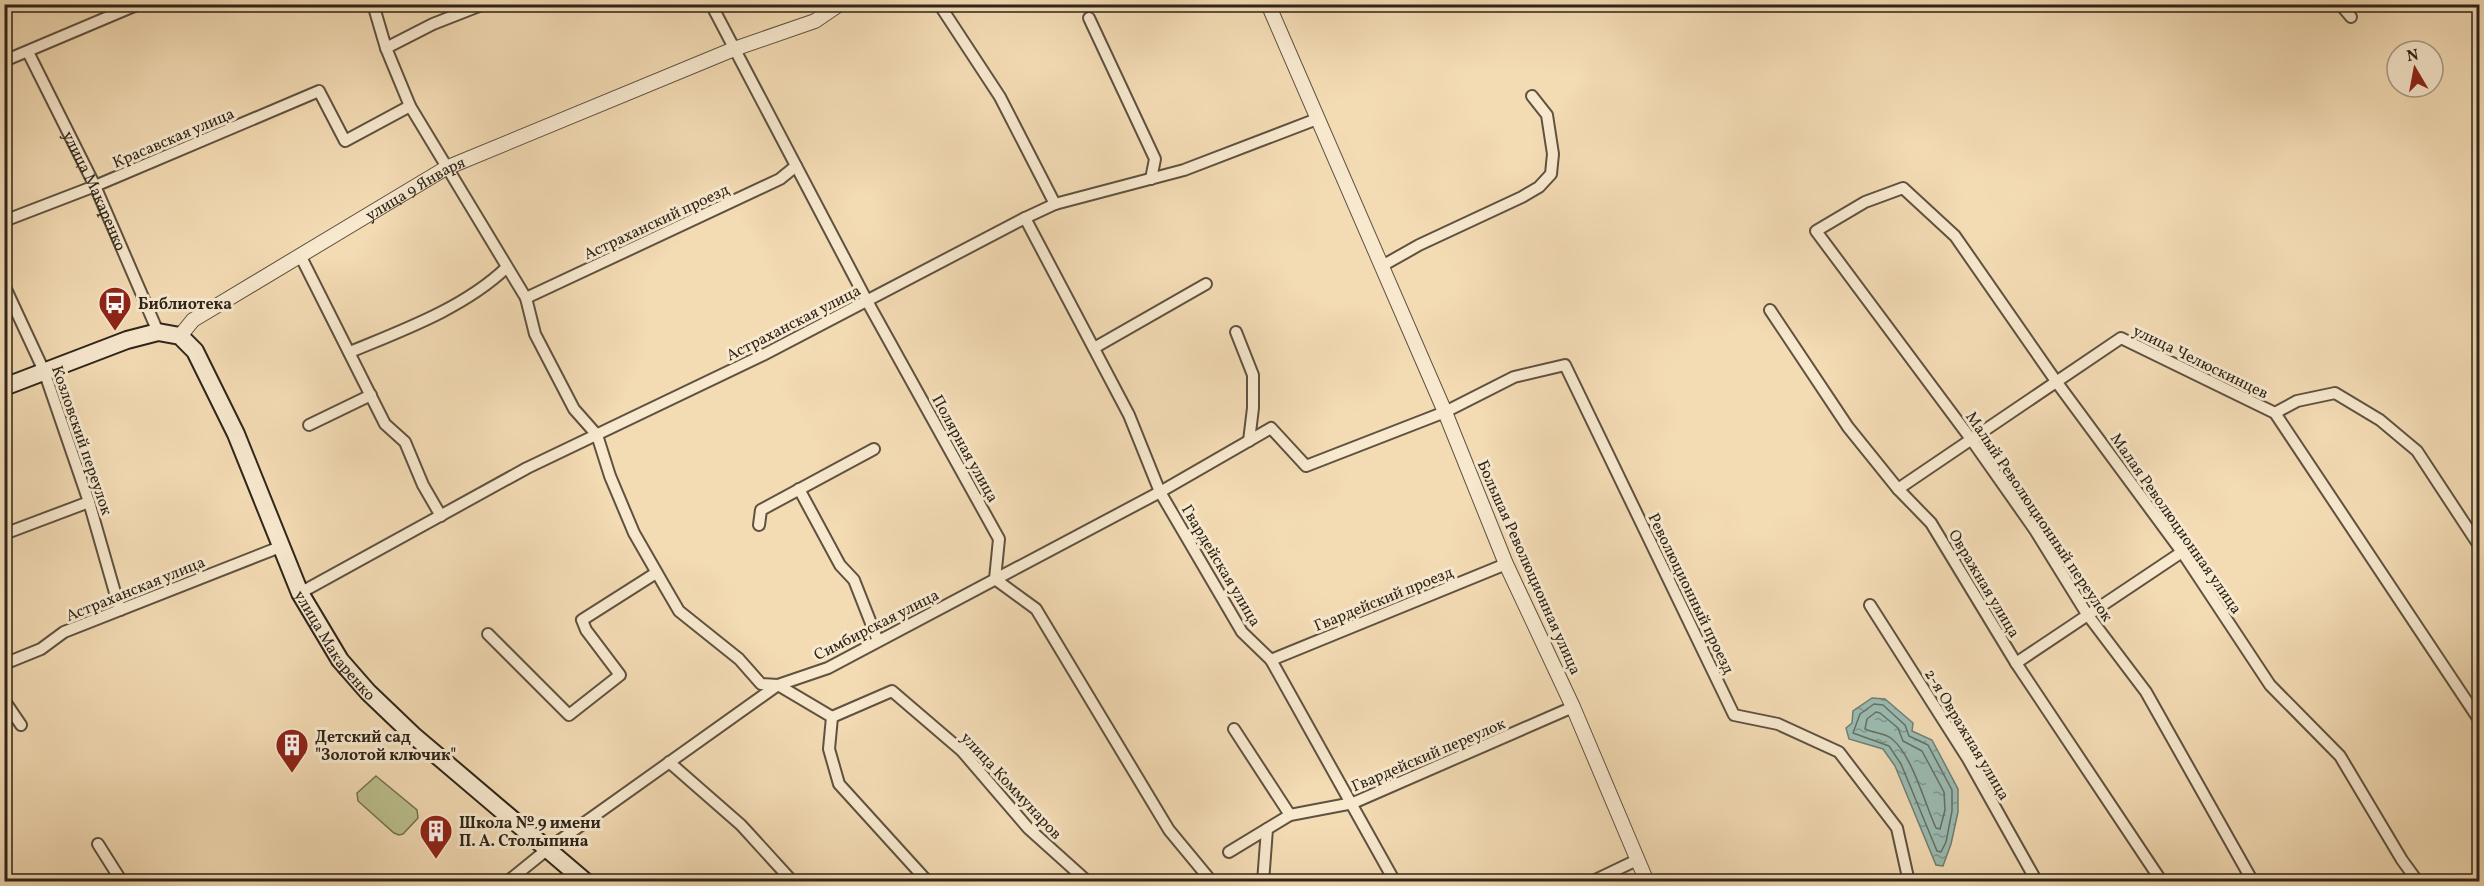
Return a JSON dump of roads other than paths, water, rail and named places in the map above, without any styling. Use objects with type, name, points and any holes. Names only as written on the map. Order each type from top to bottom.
[{"type":"main road","points":[[4,387],[126,340],[158,332],[180,336]]},
{"type":"main road","name":"улица Макаренко","points":[[180,336],[195,351],[236,434],[300,593],[340,660],[368,692],[413,735],[549,848],[586,882]]},
{"type":"street","points":[[4,61],[139,4]]},
{"type":"street","points":[[373,4],[386,48],[411,106],[446,168],[526,298],[535,334],[574,409],[597,435],[610,476],[634,533],[679,611],[738,659],[761,684],[778,685],[832,717],[829,749],[839,784],[928,882]]},
{"type":"street","points":[[386,48],[433,24],[484,4]]},
{"type":"street","name":"Полярная улица","points":[[711,4],[867,301],[999,539],[995,579]]},
{"type":"street","name":"улица 9 Января","points":[[180,336],[193,320],[446,168],[734,49],[815,21],[840,4]]},
{"type":"street","points":[[939,4],[1000,97],[1055,204]]},
{"type":"street","name":"Большая Революционная улица","points":[[1268,4],[1445,412],[1506,564],[1574,707],[1647,882]]},
{"type":"street","points":[[2340,4],[2351,17]]},
{"type":"street","points":[[1089,18],[1155,159],[1151,179]]},
{"type":"street","name":"улица Макаренко","points":[[28,52],[95,186],[158,332]]},
{"type":"street","name":"Красавская улица","points":[[4,221],[95,186],[319,91],[345,141],[411,106]]},
{"type":"street","points":[[1382,266],[1419,245],[1522,197],[1539,187],[1551,174],[1553,153],[1547,115],[1532,96]]},
{"type":"street","name":"Астраханская улица","points":[[300,593],[528,468],[763,355],[1055,204],[1184,170],[1317,119]]},
{"type":"street","name":"Астраханский проезд","points":[[526,298],[780,179],[796,166]]},
{"type":"street","name":"Малая Революционная улица","points":[[1903,188],[1955,236],[2058,384],[2182,552],[2270,684],[2340,756],[2402,860],[2418,882]]},
{"type":"street","name":"Малый Революционный переулок","points":[[1903,188],[1865,202],[1816,231],[1971,439],[2035,530],[2087,614],[2146,692],[2253,882]]},
{"type":"street","name":"Гвардейская улица","points":[[1025,218],[1129,416],[1160,492],[1242,632],[1270,660],[1353,803],[1395,882]]},
{"type":"street","points":[[300,255],[386,423],[405,442],[423,485],[441,516]]},
{"type":"street","points":[[350,352],[438,313],[489,284],[506,268]]},
{"type":"street","points":[[1094,348],[1206,284]]},
{"type":"street","name":"Козловский переулок","points":[[4,285],[44,371],[89,502],[120,610]]},
{"type":"street","name":"Овражная улица","points":[[1770,310],[1848,427],[1898,489],[1931,523],[2016,663],[2162,882]]},
{"type":"street","points":[[1236,332],[1253,375],[1253,408],[1248,441]]},
{"type":"street","name":"улица Челюскинцев","points":[[1898,489],[2058,384],[2121,338],[2275,413],[2480,721]]},
{"type":"street","name":"Революционный проезд","points":[[1445,412],[1514,376],[1565,365],[1734,715],[1778,724],[1839,752],[1897,828],[1909,882]]},
{"type":"street","points":[[2275,413],[2297,401],[2335,393],[2380,420],[2417,451],[2480,547]]},
{"type":"street","points":[[309,425],[371,395]]},
{"type":"street","name":"Симбирская улица","points":[[507,882],[549,848],[778,685],[828,668],[1160,492],[1271,428],[1306,466],[1445,412]]},
{"type":"street","points":[[759,525],[761,510],[873,449]]},
{"type":"street","points":[[799,489],[840,565],[854,580],[878,641]]},
{"type":"street","points":[[4,534],[89,502]]},
{"type":"street","name":"Астраханская улица","points":[[4,664],[41,649],[64,632],[280,547]]},
{"type":"street","points":[[2016,663],[2182,552]]},
{"type":"street","name":"Гвардейский проезд","points":[[1270,660],[1506,564]]},
{"type":"street","points":[[488,634],[569,715],[620,675],[586,630],[582,620],[656,573]]},
{"type":"street","points":[[995,579],[1036,609],[1168,830],[1212,882]]},
{"type":"street","name":"2-я Овражная улица","points":[[1870,605],[1968,759],[2037,882]]},
{"type":"street","name":"улица Коммунаров","points":[[832,717],[892,691],[962,750],[1028,828],[1088,882]]},
{"type":"street","points":[[4,700],[21,725]]},
{"type":"street","name":"Гвардейский переулок","points":[[1229,852],[1290,815],[1353,803],[1574,707]]},
{"type":"street","points":[[1234,729],[1290,815]]},
{"type":"street","points":[[669,762],[741,825],[793,882]]},
{"type":"street","points":[[1263,882],[1267,829]]},
{"type":"street","points":[[98,844],[122,882]]},
{"type":"street","points":[[1591,882],[1637,860]]},
{"type":"water","points":[[1872,698],[1885,699],[1913,723],[1912,731],[1932,740],[1958,789],[1958,812],[1951,844],[1943,866],[1936,865],[1895,766],[1883,749],[1849,739],[1846,728],[1852,723],[1853,711]]},
{"type":"place","name":"Библиотека","points":[[115,332]]},
{"type":"place","name":"Детский сад \"Золотой ключик\"","points":[[292,774]]},
{"type":"place","name":"Школа № 9 имени П. А. Столыпина","points":[[436,860]]}]
